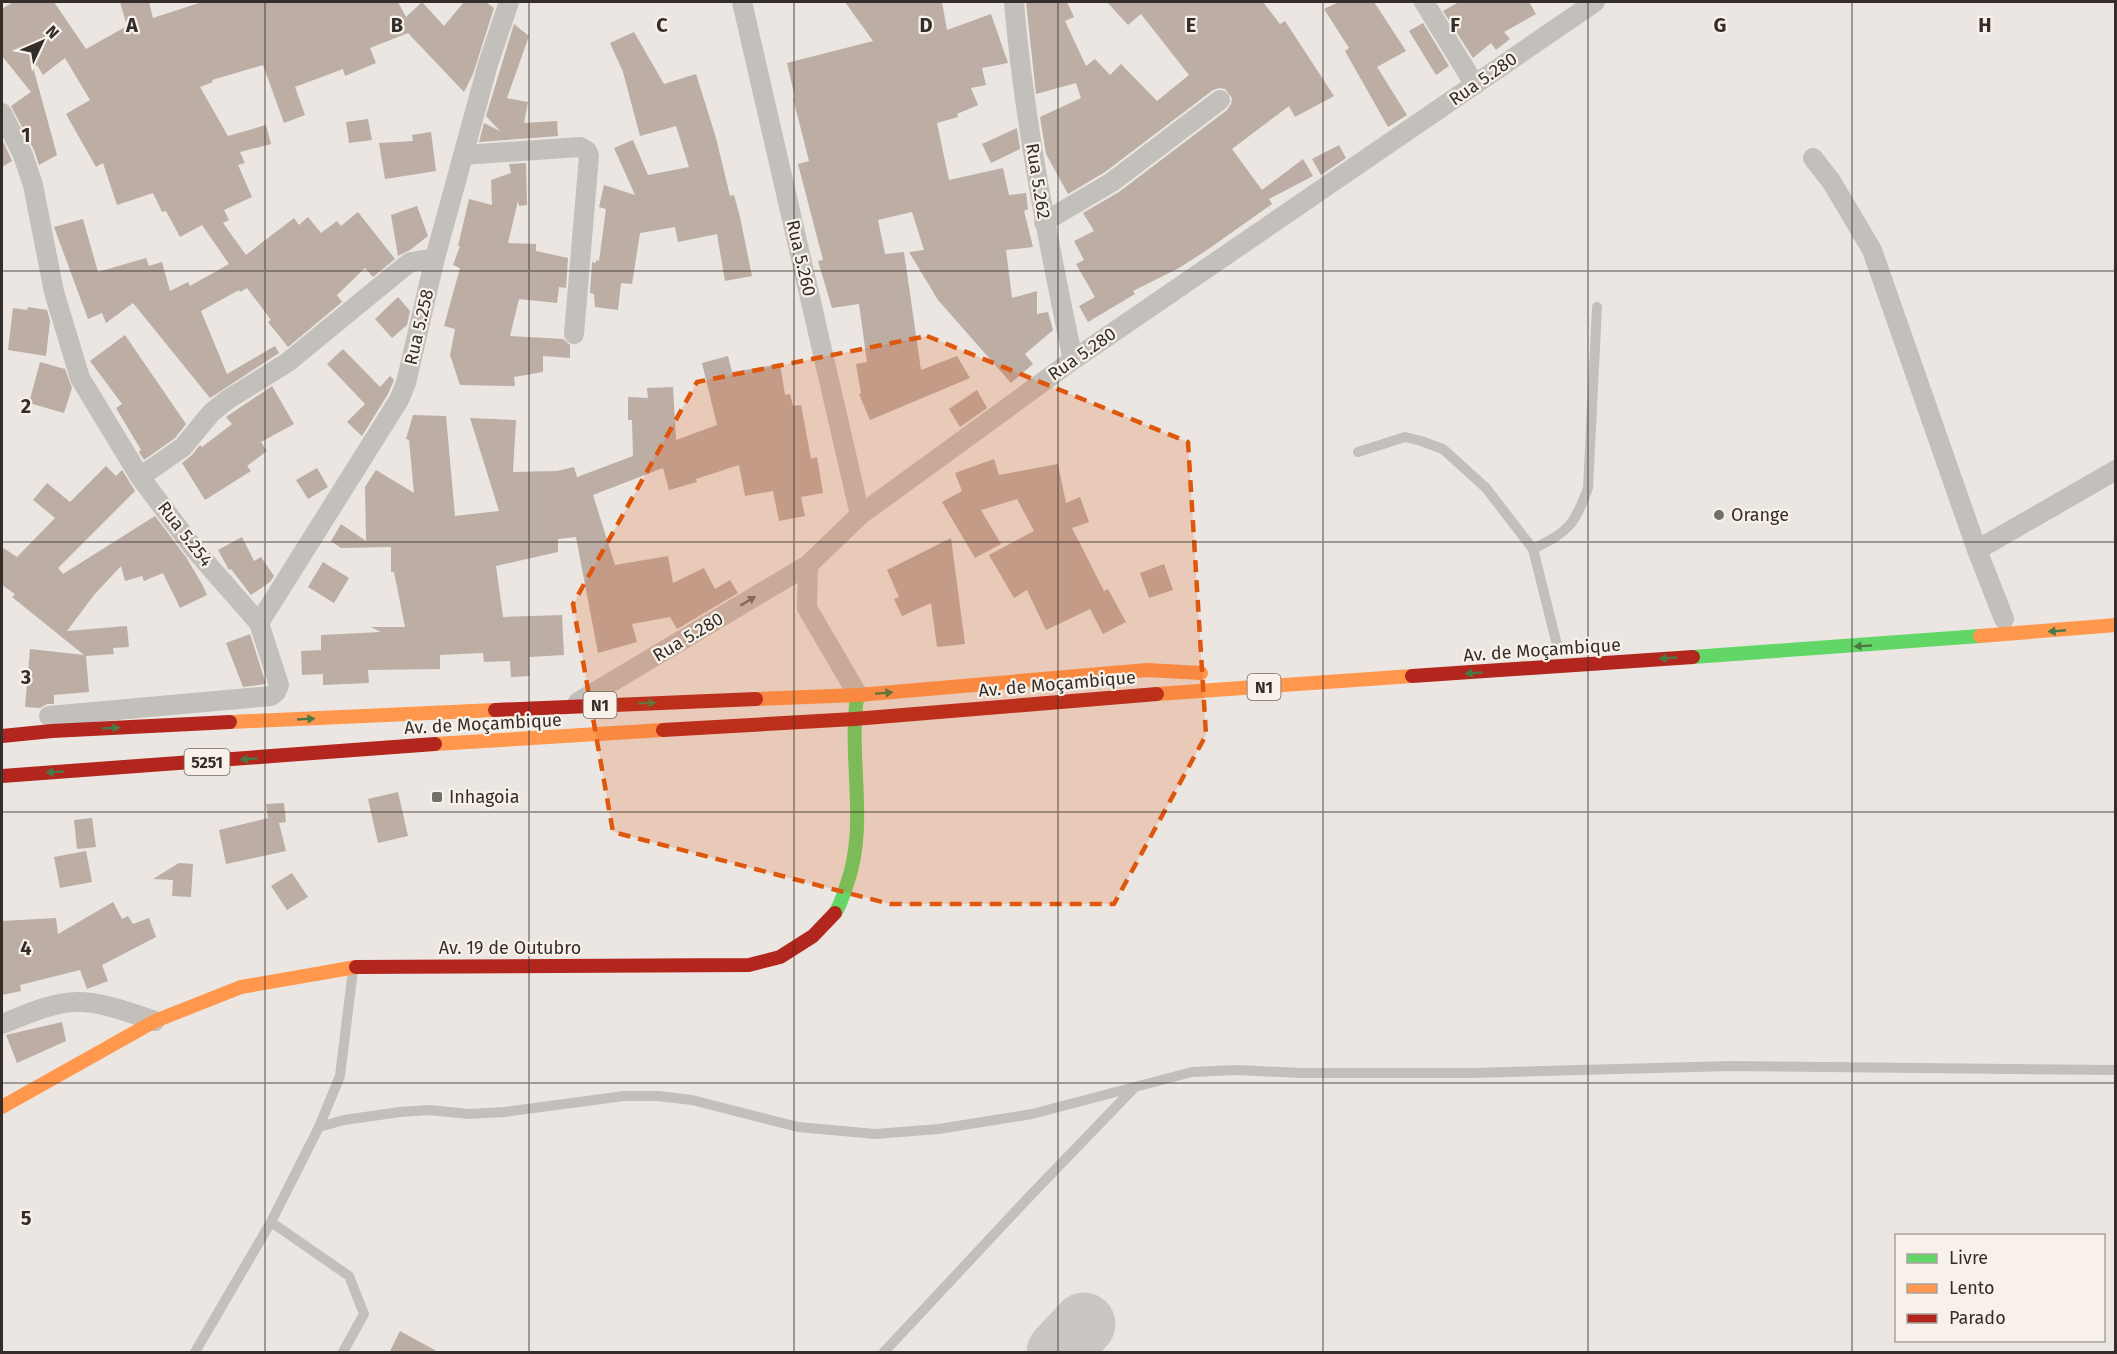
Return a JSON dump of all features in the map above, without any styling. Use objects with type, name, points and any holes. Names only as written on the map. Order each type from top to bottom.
[{"type":"main road","name":"Av. de Moçambique","points":[[2,776],[302,756],[412,745],[854,719],[1139,695],[1903,643],[2115,625]]},
{"type":"main road","name":"Av. de Moçambique","points":[[2,736],[52,731],[571,706],[858,695],[1147,670],[1213,673]]},
{"type":"main road","name":"Av. 19 de Outubro","points":[[2,1107],[155,1021],[241,987],[353,967],[749,965],[780,957],[813,936],[837,911],[853,868],[858,828],[854,719],[858,695]]},
{"type":"street","name":"Rua 5.258","points":[[259,623],[399,400],[406,383],[435,258],[488,64],[509,2]]},
{"type":"street","name":"Rua 5.260","points":[[742,2],[860,515]]},
{"type":"street","name":"Rua 5.262","points":[[1014,2],[1018,46],[1044,222],[1072,360]]},
{"type":"street","points":[[1424,2],[1475,85]]},
{"type":"street","name":"Rua 5.280","points":[[571,706],[808,565],[860,515],[1072,360],[1475,85],[1573,7],[1595,2]]},
{"type":"street","points":[[1044,222],[1112,182],[1220,100]]},
{"type":"street","name":"Rua 5.254","points":[[2,113],[23,155],[33,185],[54,292],[80,378],[140,477],[195,550],[259,623],[279,685],[272,696],[2,721]]},
{"type":"street","points":[[463,155],[580,147],[587,151],[589,156],[574,334]]},
{"type":"street","points":[[1813,158],[1831,181],[1872,250],[2003,619]]},
{"type":"street","points":[[140,477],[183,447],[211,413],[227,400],[288,362],[405,266],[411,262],[435,258]]},
{"type":"street","points":[[1977,550],[2115,470]]},
{"type":"street","points":[[808,565],[807,608],[858,695]]},
{"type":"street","points":[[2,1024],[50,1006],[77,1002],[109,1006],[155,1021]]},
{"type":"lane","points":[[1533,549],[1566,529],[1578,516],[1588,488],[1597,307]]},
{"type":"lane","points":[[1358,452],[1405,437],[1443,449],[1486,488],[1533,549],[1558,649]]},
{"type":"lane","points":[[195,1353],[271,1222],[319,1127],[339,1076],[353,967]]},
{"type":"lane","points":[[319,1127],[344,1120],[400,1112],[429,1110],[469,1114],[504,1112],[624,1096],[658,1096],[692,1100],[798,1127],[875,1134],[939,1129],[1032,1114],[1192,1072],[1236,1070],[1301,1073],[1484,1073],[1731,1066],[2115,1070]]},
{"type":"lane","points":[[884,1353],[1135,1087]]},
{"type":"lane","points":[[271,1222],[349,1276],[364,1314],[343,1353]]},
{"type":"highlighted area","points":[[927,336],[1188,442],[1206,735],[1114,904],[890,904],[613,832],[573,604],[697,382]]},
{"type":"building","points":[[13,2],[54,2],[86,49],[127,26],[120,2],[149,2],[153,18],[202,2],[398,2],[406,17],[422,2],[444,26],[464,2],[486,2],[494,8],[473,74],[464,92],[408,33],[370,48],[376,63],[345,76],[343,69],[295,87],[305,115],[284,123],[263,65],[212,80],[213,82],[200,87],[228,136],[266,125],[271,144],[240,152],[245,163],[238,165],[252,197],[224,210],[229,220],[223,223],[246,255],[294,218],[299,225],[308,217],[321,233],[337,221],[341,226],[358,212],[395,259],[373,277],[365,268],[337,295],[342,302],[288,347],[268,322],[271,320],[247,288],[201,311],[227,374],[275,346],[279,353],[210,398],[133,303],[106,323],[102,313],[88,319],[54,227],[83,219],[98,272],[146,258],[149,266],[162,262],[170,291],[188,282],[190,286],[229,264],[202,225],[180,237],[166,211],[162,212],[153,193],[117,205],[103,163],[96,167],[66,114],[90,100],[65,58],[43,75],[37,65],[33,67],[57,155],[39,165],[34,150],[11,106],[31,92],[2,56],[2,9]]},
{"type":"building","points":[[845,2],[942,2],[947,30],[991,14],[1008,63],[982,68],[986,85],[971,88],[978,105],[957,114],[958,117],[937,123],[949,180],[1003,168],[1009,195],[1026,193],[1028,209],[1024,211],[1033,247],[1006,250],[1012,298],[1037,291],[1037,314],[1048,312],[1053,330],[1025,354],[1033,364],[1011,383],[938,300],[909,252],[924,250],[912,212],[878,220],[885,254],[904,252],[921,370],[957,356],[970,378],[870,420],[859,394],[861,393],[856,364],[867,362],[859,304],[832,308],[818,261],[823,260],[798,164],[809,161],[793,98],[795,98],[787,63],[873,41]]},
{"type":"building","points":[[1026,2],[1067,2],[1074,17],[1065,21],[1086,66],[1095,59],[1110,75],[1121,64],[1157,101],[1189,75],[1141,14],[1128,25],[1107,2],[1263,2],[1280,24],[1285,21],[1334,96],[1295,117],[1289,106],[1232,149],[1262,190],[1303,159],[1313,176],[1269,199],[1272,204],[1207,250],[1179,268],[1133,291],[1135,294],[1088,322],[1079,306],[1095,297],[1076,264],[1084,260],[1074,241],[1094,231],[1083,213],[1119,192],[1227,110],[1232,98],[1225,89],[1213,90],[1105,172],[1068,194],[1046,154],[1040,117],[1081,98],[1076,83],[1036,94]]},
{"type":"building","points":[[1339,2],[1374,2],[1406,51],[1377,67],[1407,115],[1388,127],[1345,51],[1349,48],[1324,9]]},
{"type":"building","points":[[1459,2],[1529,2],[1536,14],[1504,32],[1510,39],[1496,50],[1491,43],[1473,58],[1443,11]]},
{"type":"building","points":[[1423,23],[1449,66],[1436,75],[1409,31]]},
{"type":"building","points":[[514,24],[529,36],[507,98],[528,102],[524,123],[557,121],[558,136],[479,142],[484,123],[500,131],[486,116]]},
{"type":"building","points":[[634,32],[664,84],[696,74],[716,138],[730,196],[734,195],[752,276],[725,281],[717,234],[678,242],[675,227],[640,233],[632,284],[621,283],[618,310],[595,307],[594,294],[590,293],[592,262],[599,261],[606,209],[599,207],[604,185],[635,195],[614,148],[633,140],[648,175],[689,167],[676,126],[640,136],[623,72],[610,43]]},
{"type":"building","points":[[368,119],[372,140],[349,143],[346,122]]},
{"type":"building","points":[[1017,128],[1020,149],[991,163],[982,144]]},
{"type":"building","points":[[431,132],[436,171],[385,179],[379,143],[413,141],[412,135]]},
{"type":"building","points":[[2,139],[12,161],[2,167]]},
{"type":"building","points":[[1339,145],[1346,158],[1321,175],[1312,159]]},
{"type":"building","points":[[526,163],[527,205],[519,206],[518,201],[508,243],[536,244],[536,251],[568,258],[566,288],[559,287],[557,303],[519,299],[510,336],[563,339],[570,345],[570,358],[543,356],[543,372],[514,377],[515,386],[460,385],[450,355],[455,329],[444,326],[460,268],[453,265],[460,246],[458,246],[469,199],[492,205],[491,180],[511,173],[509,164]]},
{"type":"building","points":[[417,206],[428,236],[398,256],[391,215]]},
{"type":"building","points":[[398,297],[410,311],[407,325],[392,338],[375,319]]},
{"type":"building","points":[[28,307],[47,310],[50,321],[46,356],[8,350],[13,308],[27,310]]},
{"type":"building","points":[[125,335],[186,424],[175,438],[144,460],[139,452],[141,450],[116,408],[122,404],[90,361]]},
{"type":"building","points":[[343,349],[380,387],[390,376],[394,380],[362,436],[347,422],[365,404],[327,364]]},
{"type":"building","points":[[728,356],[732,372],[780,364],[785,395],[790,394],[793,406],[801,405],[811,459],[817,457],[823,493],[801,497],[805,516],[779,521],[773,491],[745,496],[739,465],[696,479],[697,482],[669,490],[663,468],[593,495],[615,565],[668,556],[673,583],[704,568],[715,589],[730,580],[738,593],[677,629],[670,617],[632,624],[637,642],[598,653],[576,537],[558,539],[558,552],[496,566],[503,617],[562,615],[564,655],[529,657],[530,676],[511,677],[510,661],[484,662],[483,653],[440,655],[440,669],[368,670],[369,683],[323,685],[323,674],[302,675],[301,651],[321,650],[321,635],[381,632],[371,627],[405,627],[394,572],[391,572],[391,547],[341,548],[331,541],[341,524],[366,541],[365,487],[376,470],[414,493],[409,440],[406,439],[413,415],[446,416],[455,516],[499,511],[470,418],[516,420],[513,472],[557,471],[574,467],[577,477],[633,456],[632,420],[628,420],[628,397],[648,398],[647,388],[673,387],[676,440],[717,425],[702,363]]},
{"type":"building","points":[[40,362],[65,369],[72,388],[64,413],[29,403]]},
{"type":"building","points":[[272,386],[294,424],[261,442],[267,451],[247,466],[251,471],[205,500],[182,463],[200,445],[202,447],[232,424],[226,417]]},
{"type":"building","points":[[977,390],[987,408],[960,427],[949,409]]},
{"type":"building","points":[[994,459],[999,475],[1058,464],[1066,503],[1080,497],[1089,522],[1072,528],[1104,591],[1108,589],[1126,622],[1103,634],[1090,609],[1046,630],[1027,590],[1014,598],[989,555],[1034,531],[1017,499],[981,510],[1001,544],[975,558],[942,502],[962,491],[955,473]]},
{"type":"building","points":[[106,466],[116,476],[122,470],[135,491],[58,568],[63,574],[155,516],[186,557],[207,595],[180,608],[163,573],[144,581],[142,576],[125,581],[121,566],[94,595],[67,631],[127,626],[129,647],[113,648],[114,654],[86,656],[89,692],[54,695],[54,704],[47,704],[40,708],[25,707],[30,649],[84,655],[12,597],[15,594],[2,585],[2,547],[17,557],[55,518],[33,500],[47,483],[70,502]]},
{"type":"building","points":[[317,468],[328,487],[308,499],[296,480]]},
{"type":"building","points":[[242,537],[254,561],[261,557],[274,576],[270,582],[251,595],[231,569],[229,570],[218,550]]},
{"type":"building","points":[[951,538],[965,644],[937,647],[931,603],[902,616],[894,599],[899,597],[887,570]]},
{"type":"building","points":[[323,562],[349,578],[334,603],[308,587]]},
{"type":"building","points":[[1164,564],[1173,590],[1149,598],[1140,573]]},
{"type":"building","points":[[250,634],[266,684],[243,687],[226,643]]},
{"type":"building","points":[[398,792],[408,836],[378,843],[368,799]]},
{"type":"building","points":[[284,803],[286,822],[279,823],[286,851],[226,864],[219,830],[268,818],[266,804]]},
{"type":"building","points":[[92,818],[96,847],[77,849],[74,820]]},
{"type":"building","points":[[86,851],[92,882],[60,888],[54,857]]},
{"type":"building","points":[[179,863],[193,864],[191,897],[172,896],[173,880],[153,879]]},
{"type":"building","points":[[292,873],[308,897],[287,910],[271,886]]},
{"type":"building","points":[[113,902],[122,919],[128,916],[133,924],[149,918],[156,937],[102,965],[108,981],[87,989],[80,970],[20,985],[21,991],[2,995],[2,921],[56,918],[58,934]]},
{"type":"building","points":[[62,1022],[66,1041],[17,1063],[6,1035]]},
{"type":"building","points":[[400,1331],[440,1353],[389,1353]]},
{"type":"taxiway","points":[[1058,1352],[1084,1324]]},
{"type":"traffic: fast","points":[[1693,657],[1980,636]]},
{"type":"traffic: fast","points":[[835,913],[853,864],[856,841],[855,721],[857,697]]},
{"type":"traffic: slow","points":[[1980,636],[2116,625]]},
{"type":"traffic: slow","points":[[756,699],[858,695],[1147,670],[1201,673]]},
{"type":"traffic: slow","points":[[1157,694],[1412,676]]},
{"type":"traffic: slow","points":[[230,722],[495,710]]},
{"type":"traffic: slow","points":[[435,744],[663,730]]},
{"type":"traffic: slow","points":[[2,1107],[155,1021],[241,987],[356,967]]},
{"type":"traffic: jam","points":[[1412,676],[1693,657]]},
{"type":"traffic: jam","points":[[663,730],[854,719],[1157,694]]},
{"type":"traffic: jam","points":[[495,710],[756,699]]},
{"type":"traffic: jam","points":[[2,736],[52,731],[230,722]]},
{"type":"traffic: jam","points":[[2,776],[435,744]]},
{"type":"traffic: jam","points":[[356,967],[749,965],[780,957],[813,936],[835,913]]},
{"type":"place","name":"Orange","points":[[1719,515]]},
{"type":"place","name":"Inhagoia","points":[[437,797]]}]
